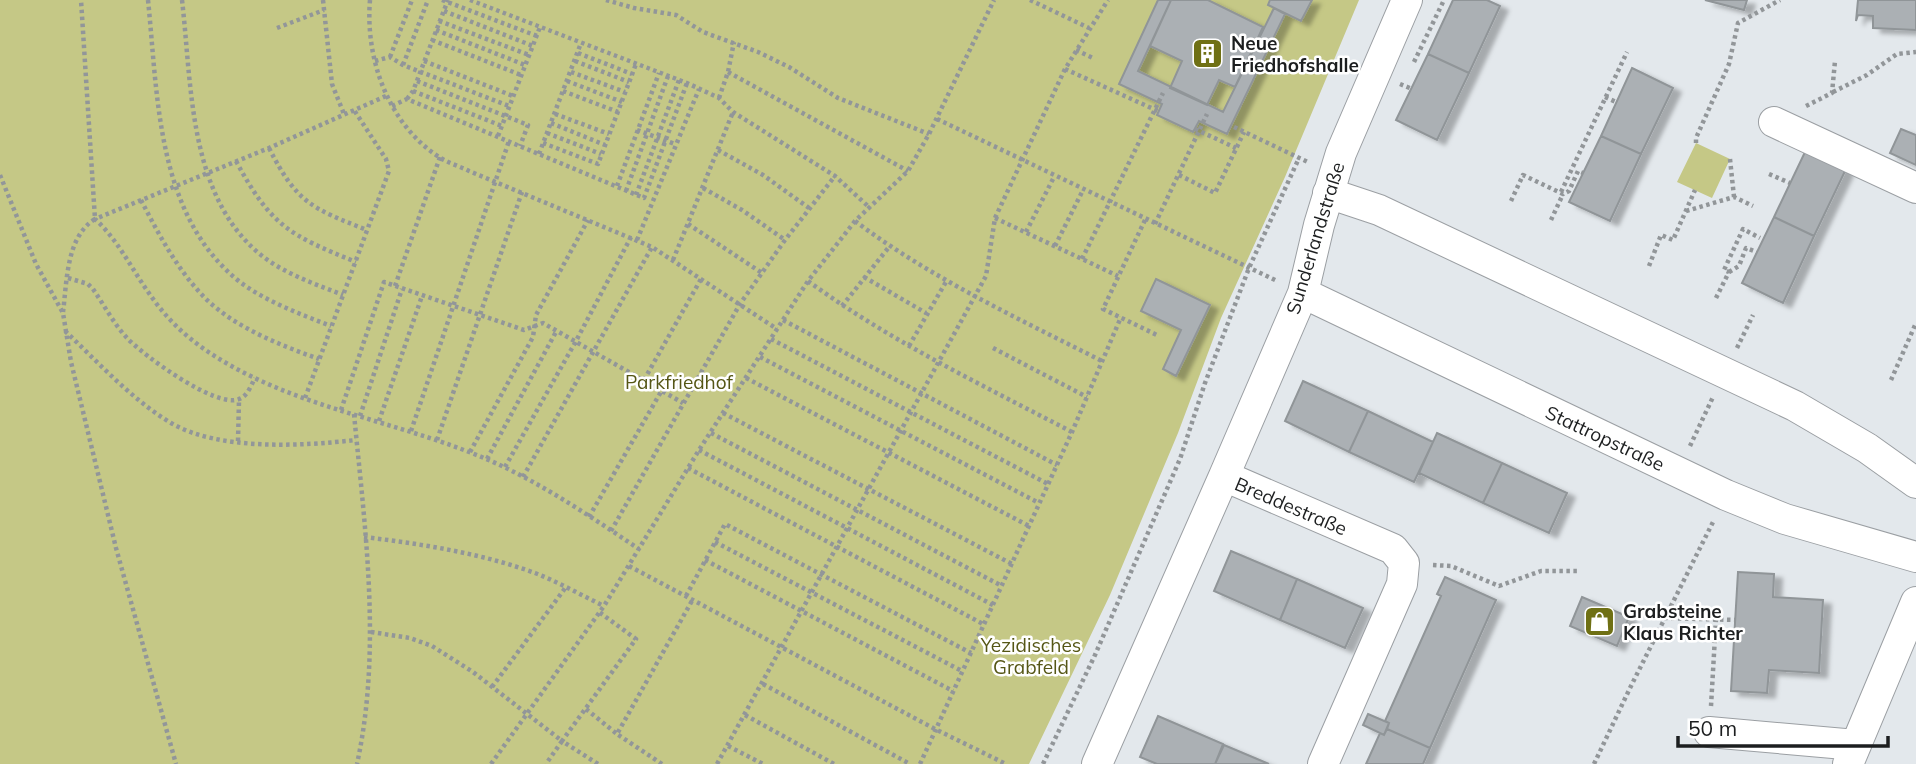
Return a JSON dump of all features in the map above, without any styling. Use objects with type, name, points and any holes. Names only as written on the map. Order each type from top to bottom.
[{"type":"street","name":"Sunderlandstraße","points":[[1224,477],[1303,293],[1331,183],[1351,126],[1406,0]]},
{"type":"street","points":[[1774,122],[1916,188]]},
{"type":"street","points":[[1331,183],[1379,210],[1796,406],[1867,448],[1916,483]]},
{"type":"street","name":"Stattropstraße","points":[[1303,293],[1726,495],[1785,519],[1916,557]]},
{"type":"street","name":"Breddestraße","points":[[1097,764],[1224,477],[1394,549],[1404,563]]},
{"type":"street","points":[[1323,764],[1402,584],[1404,563]]},
{"type":"street","points":[[1709,732],[1852,755],[1916,601]]},
{"type":"path","points":[[81,0],[95,219],[113,237],[152,297],[181,332],[217,358],[255,378],[305,398],[437,440],[505,467],[639,550]]},
{"type":"path","points":[[148,0],[157,92],[168,162],[174,186],[201,236],[233,275],[253,291],[331,326]]},
{"type":"path","points":[[182,0],[196,127],[206,173],[214,194],[240,232],[260,254],[290,273],[343,295]]},
{"type":"path","points":[[323,0],[332,84],[344,114]]},
{"type":"path","points":[[370,0],[369,18],[376,61],[386,96],[400,120],[440,158],[652,247],[777,329]]},
{"type":"path","points":[[390,57],[412,0]]},
{"type":"path","points":[[403,65],[428,0]]},
{"type":"path","points":[[470,0],[687,83],[719,98],[733,112],[835,176],[870,208]]},
{"type":"path","points":[[606,0],[676,15],[703,32],[734,42],[789,67],[838,98],[929,134]]},
{"type":"path","points":[[491,764],[604,606],[699,450],[808,281],[856,221],[908,171],[937,119],[994,0]]},
{"type":"path","points":[[1030,0],[1089,28]]},
{"type":"path","points":[[717,764],[986,276],[995,218],[1065,69],[1108,0]]},
{"type":"path","points":[[1403,85],[1444,0]]},
{"type":"path","points":[[1696,143],[1730,64],[1738,23],[1780,0]]},
{"type":"path","points":[[392,106],[407,99],[413,90],[445,1],[537,36]]},
{"type":"path","points":[[277,28],[324,10]]},
{"type":"path","points":[[443,11],[533,46]]},
{"type":"path","points":[[439,21],[529,55]]},
{"type":"path","points":[[498,136],[540,27]]},
{"type":"path","points":[[436,30],[525,65]]},
{"type":"path","points":[[432,40],[522,75]]},
{"type":"path","points":[[719,98],[734,42]]},
{"type":"path","points":[[539,153],[581,43]]},
{"type":"path","points":[[1076,50],[1093,58]]},
{"type":"path","points":[[1551,220],[1627,52]]},
{"type":"path","points":[[1774,122],[1867,75],[1897,54],[1916,52]]},
{"type":"path","points":[[578,53],[632,74]]},
{"type":"path","points":[[376,61],[390,57],[403,65],[509,106]]},
{"type":"path","points":[[424,61],[513,96]]},
{"type":"path","points":[[575,61],[629,82]]},
{"type":"path","points":[[1832,93],[1835,61]]},
{"type":"path","points":[[543,143],[598,164],[636,64]]},
{"type":"path","points":[[1065,69],[1156,111]]},
{"type":"path","points":[[571,72],[625,92]]},
{"type":"path","points":[[728,72],[908,171]]},
{"type":"path","points":[[617,186],[659,73]]},
{"type":"path","points":[[626,191],[668,76]]},
{"type":"path","points":[[636,195],[678,80]]},
{"type":"path","points":[[416,81],[528,125],[520,146]]},
{"type":"path","points":[[567,81],[622,102]]},
{"type":"path","points":[[407,99],[644,198],[687,83]]},
{"type":"path","points":[[637,240],[699,89]]},
{"type":"path","points":[[413,90],[502,126]]},
{"type":"path","points":[[563,91],[618,112]]},
{"type":"path","points":[[1082,259],[1163,93]]},
{"type":"path","points":[[176,764],[116,548],[65,330],[63,313],[73,248],[79,234],[95,219],[269,148],[386,96]]},
{"type":"path","points":[[1605,97],[1616,102]]},
{"type":"path","points":[[305,398],[389,171],[386,159],[354,110]]},
{"type":"path","points":[[673,260],[733,112]]},
{"type":"path","points":[[555,114],[609,134]]},
{"type":"path","points":[[1155,224],[1197,130],[1207,114]]},
{"type":"path","points":[[937,119],[1054,177],[1303,293]]},
{"type":"path","points":[[551,123],[605,145]]},
{"type":"path","points":[[1234,127],[1299,158],[1331,183]]},
{"type":"path","points":[[638,130],[675,144]]},
{"type":"path","points":[[1197,130],[1236,148]]},
{"type":"path","points":[[1179,175],[1215,193],[1244,132]]},
{"type":"path","points":[[547,133],[602,155]]},
{"type":"path","points":[[411,431],[509,141]]},
{"type":"path","points":[[269,148],[290,186],[301,197],[324,213],[367,230]]},
{"type":"path","points":[[718,150],[763,175],[809,208]]},
{"type":"path","points":[[395,286],[440,158]]},
{"type":"path","points":[[1043,764],[1095,655],[1180,459],[1249,268],[1299,158]]},
{"type":"path","points":[[1730,159],[1734,197]]},
{"type":"path","points":[[236,161],[257,198],[282,227],[317,247],[355,262]]},
{"type":"path","points":[[1511,201],[1523,175],[1562,193],[1569,191],[1578,172],[1583,173]]},
{"type":"path","points":[[1769,174],[1790,183]]},
{"type":"path","points":[[0,175],[36,264],[63,313]]},
{"type":"path","points":[[611,531],[740,304],[835,176]]},
{"type":"path","points":[[1027,232],[1054,177]]},
{"type":"path","points":[[703,188],[742,210],[785,240]]},
{"type":"path","points":[[1055,246],[1083,190]]},
{"type":"path","points":[[1649,266],[1661,235],[1672,240],[1695,190]]},
{"type":"path","points":[[437,440],[522,192]]},
{"type":"path","points":[[1685,212],[1734,197],[1753,206]]},
{"type":"path","points":[[141,200],[172,256],[205,298],[250,329],[319,359]]},
{"type":"path","points":[[995,218],[1118,276]]},
{"type":"path","points":[[470,452],[533,337],[536,315],[588,220]]},
{"type":"path","points":[[1145,220],[1103,309],[1158,336]]},
{"type":"path","points":[[856,221],[889,247],[974,297],[1102,361]]},
{"type":"path","points":[[688,224],[762,273]]},
{"type":"path","points":[[1728,272],[1724,270],[1743,229],[1760,238]]},
{"type":"path","points":[[505,467],[631,237]]},
{"type":"path","points":[[523,477],[652,247]]},
{"type":"path","points":[[842,306],[889,247]]},
{"type":"path","points":[[1716,298],[1728,272],[1739,266],[1746,248],[1757,252]]},
{"type":"path","points":[[864,277],[927,313]]},
{"type":"path","points":[[68,278],[88,284],[125,335],[150,360],[197,388],[226,399],[239,400],[246,395],[255,378]]},
{"type":"path","points":[[644,380],[701,279]]},
{"type":"path","points":[[909,346],[947,280]]},
{"type":"path","points":[[808,281],[842,306],[909,346],[1072,432]]},
{"type":"path","points":[[341,410],[384,282],[524,330],[543,323],[683,402]]},
{"type":"path","points":[[360,416],[402,289]]},
{"type":"path","points":[[379,421],[422,296]]},
{"type":"path","points":[[920,764],[1072,432],[1121,317]]},
{"type":"path","points":[[783,320],[1057,465]]},
{"type":"path","points":[[1891,380],[1916,324]]},
{"type":"path","points":[[65,330],[124,387],[171,422],[202,435],[238,441],[304,444],[356,440]]},
{"type":"path","points":[[487,459],[557,330]]},
{"type":"path","points":[[771,339],[1048,484]]},
{"type":"path","points":[[993,348],[1087,397]]},
{"type":"path","points":[[760,357],[1039,503]]},
{"type":"path","points":[[746,378],[1029,526]]},
{"type":"path","points":[[589,517],[662,390]]},
{"type":"path","points":[[238,441],[239,400]]},
{"type":"path","points":[[723,413],[1012,564]]},
{"type":"path","points":[[354,414],[370,632],[366,699],[357,764]]},
{"type":"path","points":[[711,433],[1002,586]]},
{"type":"path","points":[[699,450],[993,605]]},
{"type":"path","points":[[688,468],[985,625]]},
{"type":"path","points":[[1594,764],[1726,495]]},
{"type":"path","points":[[686,596],[725,524],[971,653]]},
{"type":"path","points":[[364,537],[444,548],[494,559],[566,587],[604,606]]},
{"type":"path","points":[[715,542],[962,671]]},
{"type":"path","points":[[705,560],[953,691]]},
{"type":"path","points":[[1404,563],[1451,566],[1499,586],[1541,570],[1577,571]]},
{"type":"path","points":[[629,566],[1006,764]]},
{"type":"path","points":[[492,687],[566,587]]},
{"type":"path","points":[[617,734],[693,599]]},
{"type":"path","points":[[546,764],[636,639],[599,612]]},
{"type":"path","points":[[1664,618],[1735,620]]},
{"type":"path","points":[[1709,732],[1716,619]]},
{"type":"path","points":[[370,632],[420,641],[473,672],[562,741],[598,764]]},
{"type":"path","points":[[763,684],[910,764]]},
{"type":"path","points":[[586,709],[662,764]]},
{"type":"path","points":[[745,715],[834,764]]},
{"type":"path","points":[[728,746],[763,764]]},
{"type":"green space","name":"Parkfriedhof","points":[[0,0],[1359,0],[1285,177],[1221,318],[1178,433],[1110,595],[1029,764],[0,764]]},
{"type":"green space","points":[[1696,143],[1730,159],[1712,198],[1677,182]]},
{"type":"building","points":[[1158,0],[1171,0],[1138,71],[1223,112],[1274,8],[1285,14],[1227,134],[1199,121],[1193,132],[1157,115],[1162,104],[1119,84]]},
{"type":"building","name":"Neue Friedhofshalle","points":[[1171,0],[1208,0],[1263,27],[1235,87],[1219,80],[1207,105],[1170,88],[1182,61],[1150,46]]},
{"type":"building","points":[[1270,0],[1312,0],[1301,21],[1268,5]]},
{"type":"building","points":[[1453,0],[1487,0],[1500,6],[1469,73],[1428,54]]},
{"type":"building","points":[[1705,0],[1747,0],[1744,10]]},
{"type":"building","points":[[1858,0],[1916,0],[1916,30],[1873,28],[1873,16],[1858,15],[1856,21]]},
{"type":"building","points":[[1428,54],[1469,73],[1437,140],[1396,120]]},
{"type":"building","points":[[1632,68],[1673,88],[1641,154],[1601,136]]},
{"type":"building","points":[[1901,129],[1916,135],[1916,165],[1890,153]]},
{"type":"building","points":[[1601,136],[1641,154],[1610,221],[1569,202]]},
{"type":"building","points":[[1805,152],[1846,169],[1814,236],[1774,217]]},
{"type":"building","points":[[1774,217],[1814,236],[1783,303],[1742,283]]},
{"type":"building","points":[[1156,279],[1210,305],[1176,376],[1163,369],[1181,330],[1141,311]]},
{"type":"building","points":[[1303,381],[1368,411],[1349,452],[1285,421]]},
{"type":"building","points":[[1368,411],[1433,442],[1414,482],[1349,452]]},
{"type":"building","points":[[1437,433],[1502,463],[1483,503],[1419,473]]},
{"type":"building","points":[[1502,463],[1567,493],[1549,533],[1483,503]]},
{"type":"building","points":[[1231,551],[1297,579],[1280,620],[1214,591]]},
{"type":"building","points":[[1738,572],[1774,574],[1773,597],[1823,600],[1819,673],[1769,670],[1767,693],[1731,691]]},
{"type":"building","points":[[1445,577],[1496,600],[1430,748],[1387,729],[1389,723],[1385,721],[1441,596],[1437,594]]},
{"type":"building","points":[[1297,579],[1363,608],[1345,648],[1280,620]]},
{"type":"building","name":"Grabsteine Klaus Richter","points":[[1582,597],[1629,617],[1617,646],[1570,626]]},
{"type":"building","points":[[1368,714],[1389,723],[1384,735],[1363,725]]},
{"type":"building","points":[[1158,716],[1223,744],[1215,764],[1157,764],[1140,757]]},
{"type":"building","points":[[1387,729],[1430,748],[1423,764],[1366,764],[1380,733],[1384,735]]},
{"type":"building","points":[[1224,745],[1269,764],[1215,764]]},
{"type":"place","name":"Neue Friedhofshalle","points":[[1208,54]]},
{"type":"place","name":"Grabsteine Klaus Richter","points":[[1600,622]]},
{"type":"park label","name":"Yezidisches Grabfeld","points":[[1031,656]]}]
